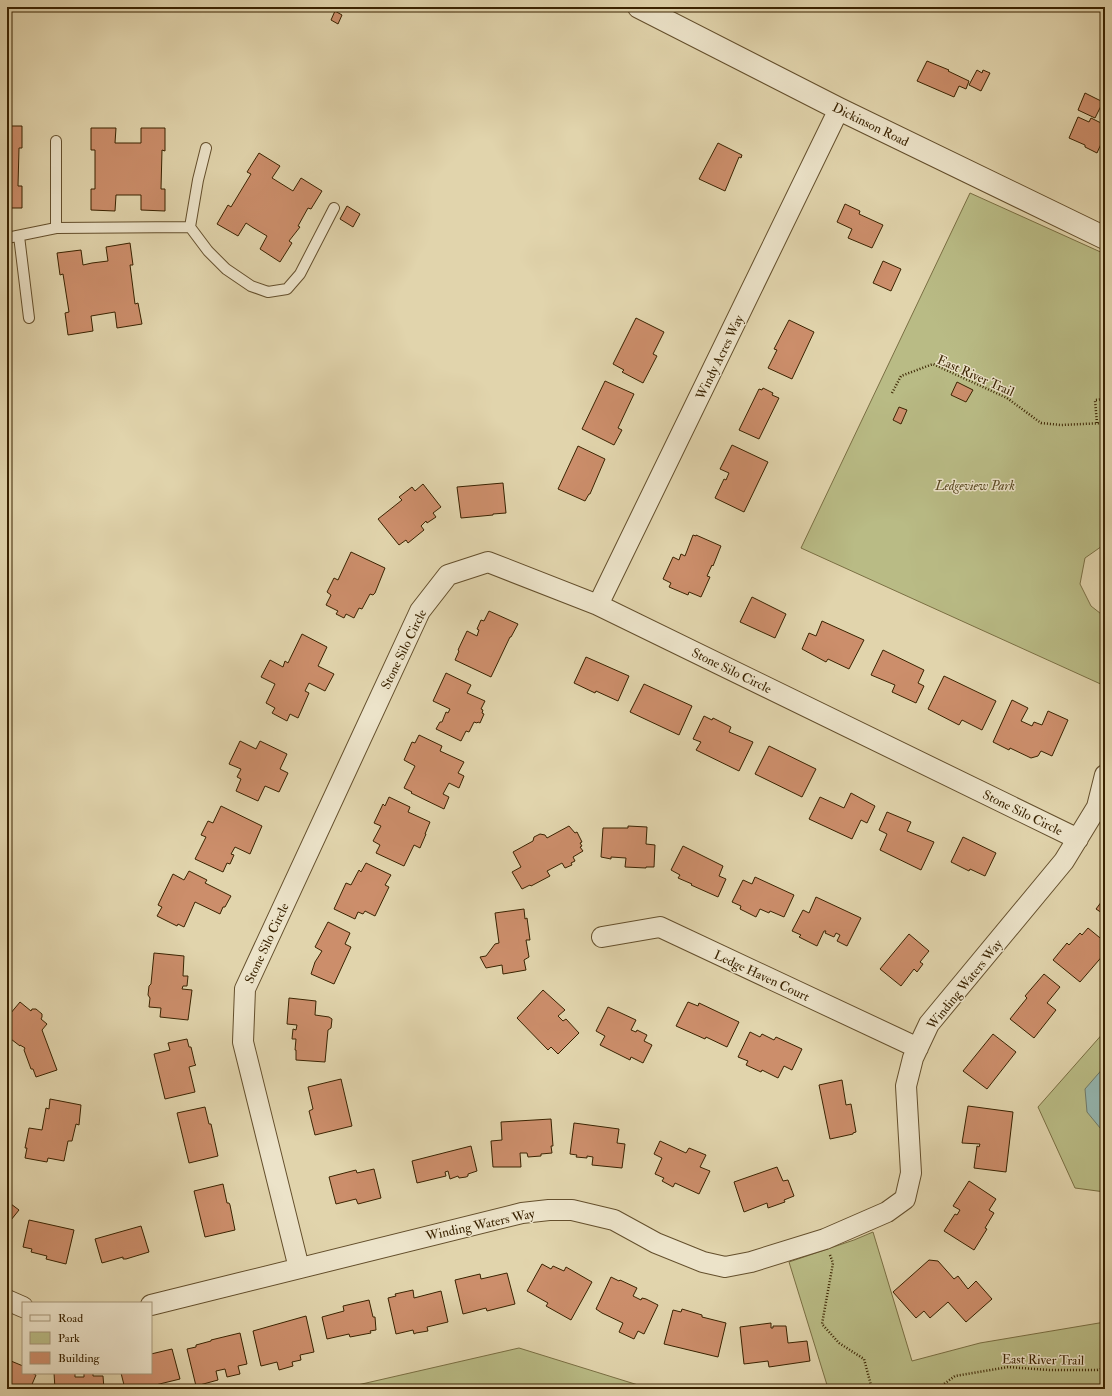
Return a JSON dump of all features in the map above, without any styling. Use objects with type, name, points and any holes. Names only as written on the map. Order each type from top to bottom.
[{"type":"street","name":"Dickinson Road","points":[[639,7],[839,109],[1105,238]]},
{"type":"street","name":"Windy Acres Way","points":[[598,605],[839,109]]},
{"type":"street","name":"Stone Silo Circle","points":[[299,1268],[243,1042],[245,989],[420,611],[448,575],[488,562],[598,605],[1078,839]]},
{"type":"street","name":"Winding Waters Way","points":[[152,1305],[522,1213],[549,1210],[572,1210],[614,1220],[656,1243],[703,1262],[725,1267],[751,1262],[825,1239],[887,1212],[905,1199],[911,1173],[906,1086],[912,1058],[929,1024],[1064,861],[1097,807],[1105,775]]},
{"type":"street","name":"Ledge Haven Court","points":[[602,937],[660,927],[918,1048]]},
{"type":"street","points":[[7,1300],[22,1307]]},
{"type":"lane","points":[[56,141],[56,228]]},
{"type":"lane","points":[[206,148],[196,186],[190,227],[208,251],[226,269],[251,286],[268,292],[287,288],[300,274],[334,208]]},
{"type":"lane","points":[[7,238],[56,228],[190,227]]},
{"type":"lane","points":[[19,236],[29,318]]},
{"type":"path","name":"East River Trail","points":[[892,393],[901,376],[933,364],[1007,398],[1041,423],[1061,425],[1105,423]]},
{"type":"path","points":[[1097,424],[1095,400],[1105,399]]},
{"type":"path","points":[[825,1239],[833,1263],[822,1324],[839,1343],[864,1359],[872,1389]]},
{"type":"path","name":"East River Trail","points":[[937,1389],[955,1376],[1008,1366],[1049,1370],[1097,1370],[1105,1368]]},
{"type":"green space","name":"Ledgeview Park","points":[[970,193],[1105,254],[1105,544],[1085,558],[1080,584],[1091,606],[1105,617],[1105,686],[801,548]]},
{"type":"green space","points":[[1105,1031],[1105,1192],[1075,1188],[1038,1107]]},
{"type":"green space","points":[[873,1232],[912,1361],[980,1343],[1105,1322],[1105,1389],[812,1389],[827,1385],[789,1262]]},
{"type":"green space","points":[[519,1348],[651,1389],[340,1389]]},
{"type":"water","points":[[1105,1066],[1105,1134],[1087,1112],[1085,1089]]},
{"type":"building","points":[[335,11],[342,15],[338,24],[331,20]]},
{"type":"building","points":[[927,61],[949,70],[948,71],[969,81],[966,89],[959,86],[954,97],[917,81]]},
{"type":"building","points":[[977,70],[982,73],[983,70],[990,73],[981,91],[969,85]]},
{"type":"building","points":[[1085,93],[1103,102],[1095,118],[1078,110]]},
{"type":"building","points":[[1078,117],[1089,122],[1091,118],[1105,125],[1105,135],[1097,153],[1085,147],[1085,145],[1069,138]]},
{"type":"building","points":[[7,126],[22,126],[22,148],[19,148],[18,186],[22,186],[22,208],[7,208]]},
{"type":"building","points":[[91,128],[116,128],[115,143],[141,143],[141,128],[165,128],[165,151],[162,150],[161,189],[165,189],[165,211],[141,210],[141,195],[116,195],[115,211],[91,210],[91,189],[95,189],[95,150],[91,150]]},
{"type":"building","points":[[718,143],[742,155],[741,158],[739,157],[725,191],[699,179]]},
{"type":"building","points":[[259,153],[280,166],[272,178],[293,191],[301,178],[322,191],[311,209],[308,208],[298,226],[300,227],[289,241],[292,243],[280,262],[260,249],[267,236],[246,223],[238,236],[217,224],[228,205],[231,207],[251,174],[247,172]]},
{"type":"building","points":[[845,204],[860,211],[859,214],[883,225],[872,248],[848,238],[852,229],[837,222]]},
{"type":"building","points":[[347,206],[360,214],[353,227],[340,219]]},
{"type":"building","points":[[130,243],[133,265],[130,265],[135,304],[138,303],[142,324],[117,328],[115,312],[91,316],[93,331],[68,335],[65,313],[69,312],[63,274],[60,275],[57,253],[81,250],[83,265],[108,261],[106,247]]},
{"type":"building","points":[[883,261],[901,269],[891,291],[873,283]]},
{"type":"building","points":[[636,318],[664,332],[653,354],[657,356],[643,383],[622,372],[624,370],[613,364]]},
{"type":"building","points":[[789,320],[814,332],[792,379],[768,368],[777,350],[774,349]]},
{"type":"building","points":[[605,381],[634,394],[618,428],[622,430],[614,445],[582,429]]},
{"type":"building","points":[[957,382],[973,390],[966,402],[951,395]]},
{"type":"building","points":[[763,388],[779,398],[759,439],[739,430],[759,389],[762,390]]},
{"type":"building","points":[[899,407],[907,410],[901,424],[893,420]]},
{"type":"building","points":[[732,445],[768,462],[744,512],[715,498],[724,479],[726,480],[729,473],[720,469]]},
{"type":"building","points":[[578,446],[605,459],[590,494],[585,501],[558,489]]},
{"type":"building","points":[[503,483],[506,513],[461,518],[457,487]]},
{"type":"building","points":[[423,484],[441,507],[433,513],[436,517],[427,523],[426,521],[421,526],[424,530],[408,543],[406,540],[399,545],[378,519],[402,500],[399,497],[412,487],[415,491]]},
{"type":"building","points":[[693,535],[721,546],[713,566],[712,565],[707,576],[710,577],[701,597],[689,592],[688,595],[669,587],[671,583],[663,579],[673,557],[679,560],[681,554],[685,556]]},
{"type":"building","points":[[351,552],[385,568],[375,593],[373,595],[370,594],[362,609],[359,608],[354,618],[346,614],[344,618],[336,614],[338,611],[326,605],[331,595],[327,592],[334,578],[338,580]]},
{"type":"building","points":[[752,597],[786,614],[775,638],[740,622]]},
{"type":"building","points":[[489,611],[518,624],[510,637],[491,677],[455,660],[467,631],[477,636],[479,630],[477,629],[481,620],[484,621]]},
{"type":"building","points":[[822,621],[864,640],[849,669],[828,659],[826,662],[802,649],[809,633],[816,636]]},
{"type":"building","points":[[302,634],[327,647],[318,666],[334,674],[325,691],[309,683],[305,691],[309,693],[298,718],[290,714],[287,721],[272,713],[275,708],[266,703],[275,684],[261,677],[270,660],[283,667],[285,661],[288,663]]},
{"type":"building","points":[[883,650],[924,670],[918,683],[924,686],[916,703],[892,692],[895,685],[871,675]]},
{"type":"building","points":[[586,657],[629,676],[618,701],[596,691],[595,693],[574,683]]},
{"type":"building","points":[[446,673],[471,685],[467,693],[485,701],[481,709],[483,710],[482,713],[484,714],[480,723],[474,722],[469,732],[466,731],[461,741],[436,729],[440,722],[442,722],[446,712],[448,713],[450,709],[433,701]]},
{"type":"building","points":[[944,676],[996,701],[982,730],[962,720],[959,725],[928,709]]},
{"type":"building","points":[[644,684],[692,706],[679,735],[630,712]]},
{"type":"building","points":[[1012,700],[1028,708],[1021,721],[1032,726],[1034,722],[1042,725],[1048,711],[1068,720],[1052,756],[1041,751],[1038,756],[1031,758],[993,742]]},
{"type":"building","points":[[704,716],[712,720],[713,718],[731,727],[729,732],[753,742],[739,771],[696,750],[701,742],[693,739]]},
{"type":"building","points":[[419,735],[442,746],[440,751],[464,762],[458,773],[464,776],[459,788],[449,783],[443,794],[449,797],[444,809],[404,788],[415,766],[404,760],[412,742],[415,743]]},
{"type":"building","points":[[240,741],[256,749],[260,741],[287,754],[280,769],[288,773],[279,792],[265,786],[258,801],[236,791],[241,779],[237,777],[241,769],[229,764]]},
{"type":"building","points":[[769,746],[816,769],[802,797],[755,774]]},
{"type":"building","points":[[851,793],[875,806],[867,823],[861,820],[852,839],[809,819],[820,797],[844,808]]},
{"type":"building","points":[[389,797],[410,807],[408,812],[430,822],[420,848],[414,845],[404,866],[376,853],[380,845],[373,841],[381,826],[374,823],[383,804],[385,806]]},
{"type":"building","points":[[221,806],[262,826],[250,854],[235,847],[231,854],[234,855],[230,864],[227,863],[223,872],[195,859],[206,837],[201,835],[208,821],[213,823]]},
{"type":"building","points":[[887,812],[911,822],[907,831],[934,842],[921,870],[880,850],[887,834],[879,830]]},
{"type":"building","points":[[569,826],[575,833],[577,832],[582,842],[580,843],[582,846],[580,847],[583,851],[573,857],[575,861],[571,863],[572,865],[565,868],[562,863],[547,871],[550,876],[522,889],[512,872],[521,867],[513,852],[533,841],[534,837],[540,834],[545,835],[547,838]]},
{"type":"building","points":[[628,826],[647,827],[646,844],[655,845],[654,867],[625,867],[626,858],[611,857],[611,859],[601,857],[603,828],[628,828]]},
{"type":"building","points":[[963,837],[996,853],[985,876],[970,869],[969,871],[951,862]]},
{"type":"building","points":[[683,846],[723,866],[719,876],[726,879],[718,897],[678,878],[680,875],[671,870]]},
{"type":"building","points":[[366,863],[391,875],[385,885],[389,887],[375,916],[365,911],[363,914],[358,912],[355,919],[334,909],[346,883],[351,885],[359,870],[361,872]]},
{"type":"building","points":[[189,871],[207,880],[205,883],[231,896],[220,914],[195,902],[184,927],[178,924],[177,926],[157,916],[162,907],[158,905],[173,874],[184,880]]},
{"type":"building","points":[[755,877],[794,895],[784,917],[770,911],[769,913],[760,909],[756,917],[740,909],[741,906],[732,902],[743,880],[752,884]]},
{"type":"building","points":[[816,897],[861,918],[847,946],[837,941],[840,935],[836,933],[834,937],[825,933],[826,931],[824,931],[817,946],[799,937],[801,935],[792,931],[803,910],[809,913]]},
{"type":"building","points":[[1105,897],[1105,915],[1096,909]]},
{"type":"building","points":[[524,909],[525,919],[527,918],[530,940],[526,940],[529,957],[524,960],[526,970],[503,974],[502,965],[486,968],[480,957],[486,956],[495,944],[499,943],[495,913]]},
{"type":"building","points":[[328,922],[350,933],[345,944],[351,947],[334,984],[311,974],[315,962],[322,951],[315,947]]},
{"type":"building","points":[[1088,928],[1105,942],[1105,953],[1080,982],[1053,960],[1067,943],[1069,945],[1080,933],[1082,935]]},
{"type":"building","points":[[909,934],[929,951],[920,962],[923,964],[917,972],[914,969],[901,986],[880,969]]},
{"type":"building","points":[[154,953],[184,956],[183,976],[188,976],[187,986],[183,986],[182,989],[192,990],[188,1020],[160,1017],[161,1008],[149,1007],[150,998],[148,995],[149,986],[151,984]]},
{"type":"building","points":[[1044,974],[1060,987],[1047,1003],[1056,1010],[1034,1038],[1010,1019],[1027,998],[1025,996]]},
{"type":"building","points":[[543,990],[565,1010],[558,1016],[563,1021],[566,1019],[579,1033],[558,1054],[551,1047],[548,1050],[517,1018]]},
{"type":"building","points":[[289,998],[316,1001],[315,1015],[329,1017],[332,1019],[331,1028],[328,1030],[325,1062],[296,1060],[296,1039],[292,1039],[293,1029],[296,1030],[297,1025],[287,1024]]},
{"type":"building","points":[[20,1002],[31,1011],[32,1009],[36,1009],[42,1014],[41,1019],[47,1024],[42,1030],[57,1070],[36,1077],[33,1069],[31,1069],[24,1050],[25,1048],[7,1036],[7,1013],[8,1012],[10,1014]]},
{"type":"building","points":[[688,1002],[698,1006],[699,1003],[739,1022],[727,1047],[706,1037],[705,1039],[676,1026]]},
{"type":"building","points":[[608,1007],[636,1020],[631,1030],[636,1032],[637,1030],[647,1035],[644,1041],[652,1045],[643,1063],[631,1057],[630,1060],[600,1045],[605,1036],[596,1031]]},
{"type":"building","points":[[750,1032],[760,1037],[762,1034],[774,1040],[776,1037],[802,1049],[792,1070],[784,1066],[778,1078],[762,1070],[761,1072],[746,1065],[748,1061],[738,1057]]},
{"type":"building","points":[[993,1034],[1016,1052],[987,1089],[963,1071]]},
{"type":"building","points":[[187,1039],[196,1065],[189,1067],[195,1092],[165,1099],[154,1054],[170,1050],[168,1043]]},
{"type":"building","points":[[341,1079],[352,1126],[315,1135],[309,1111],[313,1109],[308,1087]]},
{"type":"building","points":[[842,1080],[846,1105],[851,1104],[856,1132],[830,1139],[819,1085]]},
{"type":"building","points":[[50,1099],[81,1105],[79,1125],[76,1124],[72,1141],[68,1141],[64,1161],[48,1158],[47,1162],[25,1158],[27,1148],[25,1148],[29,1128],[42,1130],[46,1108],[49,1109]]},
{"type":"building","points":[[968,1106],[1013,1112],[1006,1172],[974,1168],[977,1146],[979,1147],[980,1144],[962,1143]]},
{"type":"building","points":[[205,1107],[209,1124],[211,1124],[218,1156],[189,1163],[177,1113]]},
{"type":"building","points":[[551,1119],[553,1146],[551,1146],[552,1153],[528,1157],[527,1153],[520,1153],[521,1167],[493,1167],[491,1141],[502,1140],[501,1122]]},
{"type":"building","points":[[574,1123],[619,1129],[617,1143],[625,1144],[622,1168],[592,1165],[593,1157],[576,1157],[577,1155],[570,1154]]},
{"type":"building","points":[[660,1141],[686,1153],[689,1148],[706,1155],[700,1167],[710,1171],[699,1194],[675,1183],[673,1187],[662,1181],[664,1178],[655,1174],[662,1158],[654,1154]]},
{"type":"building","points":[[471,1146],[477,1171],[468,1174],[466,1177],[459,1178],[458,1176],[450,1179],[448,1171],[445,1172],[446,1176],[417,1183],[412,1161]]},
{"type":"building","points":[[777,1167],[783,1181],[788,1180],[794,1196],[784,1200],[785,1202],[768,1208],[767,1203],[744,1212],[734,1182]]},
{"type":"building","points":[[374,1169],[381,1198],[358,1204],[356,1199],[336,1204],[329,1177],[356,1170],[357,1173]]},
{"type":"building","points":[[969,1181],[996,1199],[989,1210],[994,1213],[985,1228],[987,1229],[974,1250],[944,1231],[955,1214],[957,1215],[960,1210],[953,1206]]},
{"type":"building","points":[[223,1184],[227,1203],[230,1205],[235,1230],[205,1237],[194,1191]]},
{"type":"building","points":[[7,1201],[19,1210],[7,1225]]},
{"type":"building","points":[[29,1220],[74,1230],[66,1264],[46,1259],[47,1256],[31,1252],[32,1249],[23,1247]]},
{"type":"building","points":[[141,1226],[149,1252],[126,1259],[123,1259],[123,1257],[102,1263],[95,1239]]},
{"type":"building","points":[[929,1260],[938,1261],[954,1279],[958,1276],[968,1289],[976,1281],[992,1299],[966,1322],[948,1302],[930,1318],[924,1311],[916,1318],[893,1292]]},
{"type":"building","points":[[542,1264],[551,1269],[553,1266],[564,1271],[566,1267],[592,1282],[571,1320],[546,1306],[548,1303],[527,1291]]},
{"type":"building","points":[[507,1273],[515,1304],[487,1311],[486,1308],[463,1314],[455,1280],[480,1274],[481,1279]]},
{"type":"building","points":[[611,1277],[637,1288],[633,1296],[641,1300],[642,1298],[646,1299],[658,1305],[644,1334],[638,1331],[634,1339],[619,1332],[623,1323],[596,1309]]},
{"type":"building","points":[[413,1290],[414,1298],[441,1291],[448,1322],[427,1327],[428,1331],[414,1334],[413,1330],[396,1334],[388,1298],[396,1296],[395,1294]]},
{"type":"building","points":[[369,1300],[373,1317],[375,1317],[376,1330],[370,1331],[371,1333],[350,1337],[349,1334],[327,1339],[322,1317],[344,1311],[343,1306]]},
{"type":"building","points":[[682,1309],[702,1315],[702,1317],[726,1323],[718,1357],[664,1344],[673,1310],[681,1312]]},
{"type":"building","points":[[306,1316],[314,1352],[300,1355],[301,1360],[292,1362],[293,1366],[279,1370],[277,1362],[261,1366],[253,1331]]},
{"type":"building","points":[[771,1323],[771,1328],[773,1328],[773,1326],[786,1326],[788,1343],[807,1341],[810,1361],[769,1367],[768,1361],[744,1364],[740,1327]]},
{"type":"building","points":[[240,1333],[247,1364],[238,1366],[240,1374],[227,1377],[225,1369],[216,1371],[218,1380],[196,1386],[187,1349],[196,1347],[196,1345],[211,1340]]},
{"type":"building","points":[[172,1349],[180,1379],[139,1389],[125,1389],[121,1374],[152,1374],[152,1354]]},
{"type":"building","points":[[11,1361],[22,1366],[22,1374],[36,1375],[30,1389],[7,1389],[7,1370]]},
{"type":"building","points":[[54,1374],[75,1374],[75,1377],[84,1377],[84,1374],[103,1376],[104,1389],[55,1389]]}]
